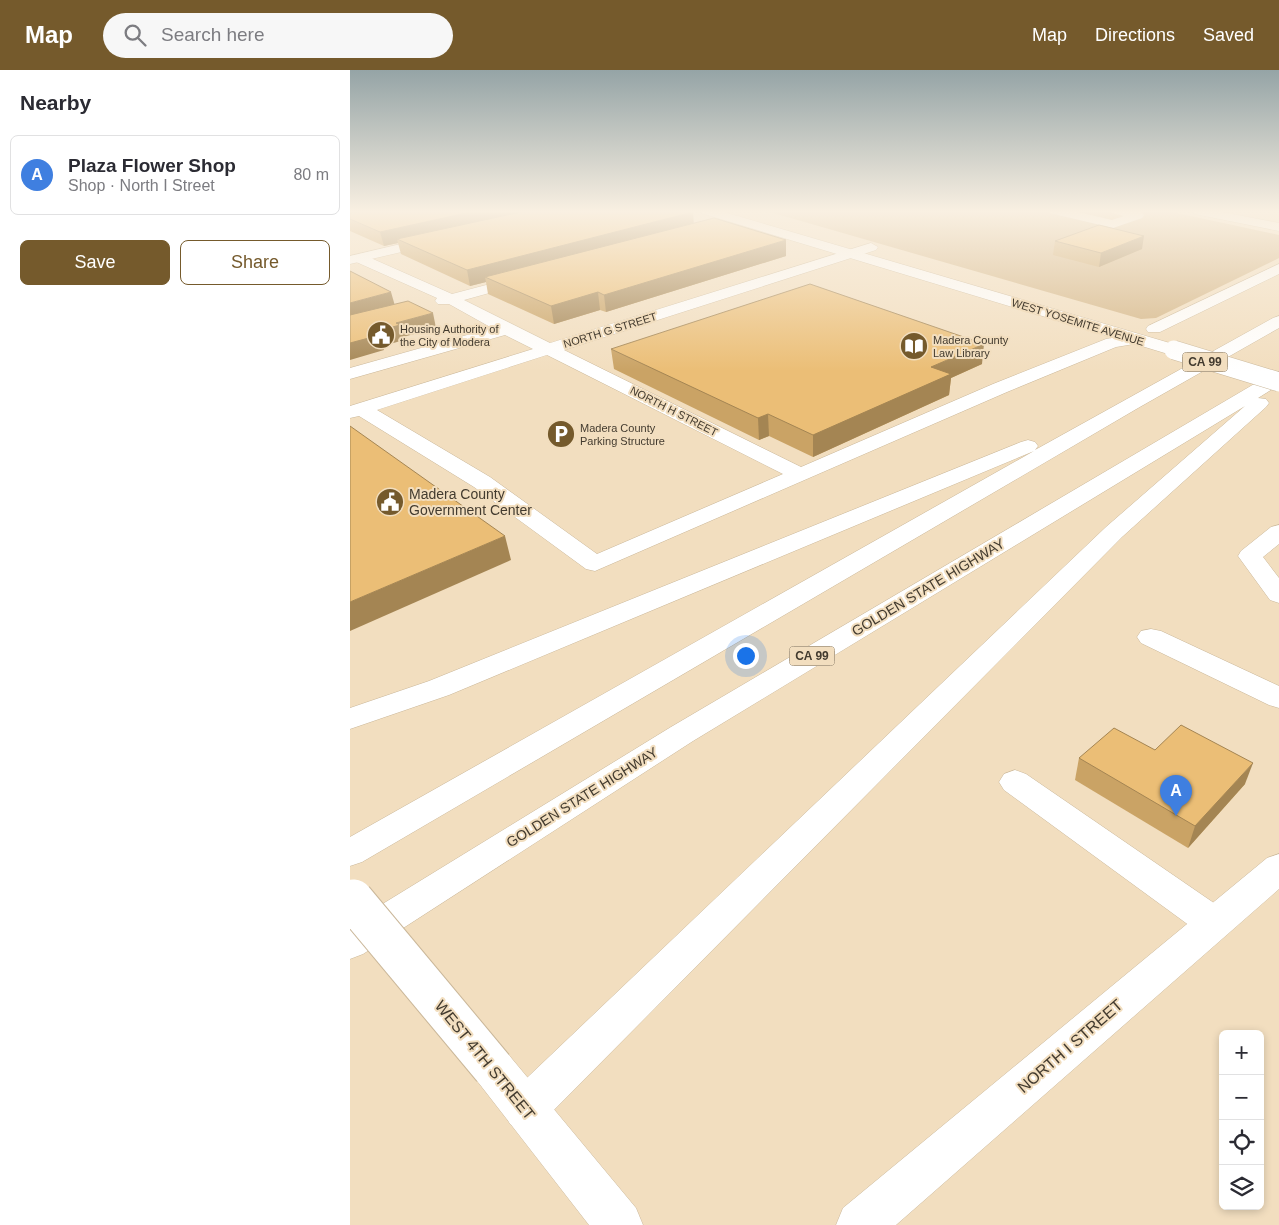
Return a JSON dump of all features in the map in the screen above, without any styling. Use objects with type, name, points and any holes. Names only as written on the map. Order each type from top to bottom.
[{"type":"main road","name":"NORTH H STREET","points":[[367,264],[451,298],[506,330],[800,474]]},
{"type":"main road","name":"NORTH G STREET","points":[[364,408],[818,264]]},
{"type":"main road","name":"WEST YOSEMITE AVENUE","points":[[889,264],[1279,383]]},
{"type":"main road","name":"WEST YOSEMITE AVENUE","points":[[929,264],[1279,367]]},
{"type":"main road","points":[[350,380],[364,408],[482,482],[595,564],[1000,388],[1112,343],[1134,338],[1279,268]]},
{"type":"main road","points":[[424,306],[538,275]]},
{"type":"main road","name":"CA 99","points":[[350,852],[1279,321]]},
{"type":"main road","points":[[350,374],[506,330]]},
{"type":"main road","name":"GOLDEN STATE HIGHWAY","points":[[350,943],[682,734],[1279,377]]},
{"type":"main road","points":[[525,1109],[1114,532],[1279,383]]},
{"type":"main road","points":[[350,719],[439,688],[1131,404]]},
{"type":"main road","points":[[1279,532],[1250,556],[1279,595]]},
{"type":"main road","points":[[1151,637],[1279,698]]},
{"type":"main road","points":[[1015,782],[1214,923]]},
{"type":"main road","name":"NORTH I STREET","points":[[879,1219],[1214,923],[1279,868]]},
{"type":"main road","name":"WEST 4TH STREET","points":[[350,897],[493,1068],[619,1225]]},
{"type":"shaded area","points":[[950,264],[1267,264],[1156,318],[1141,319]]},
{"type":"building","points":[[453,264],[491,264],[467,270]]},
{"type":"building","points":[[536,264],[707,264],[604,295],[598,292],[551,306],[485,277]]},
{"type":"building","points":[[350,271],[391,292],[350,303]]},
{"type":"building","points":[[810,284],[984,344],[931,367],[951,374],[813,435],[768,414],[758,418],[611,349]]},
{"type":"building","points":[[408,301],[433,313],[396,323],[400,325],[374,332],[380,335],[350,343],[350,315]]},
{"type":"building","name":"Madera County Government Center","points":[[350,426],[505,536],[350,602]]},
{"type":"building","points":[[1181,725],[1253,763],[1195,826],[1079,758],[1114,728],[1155,750]]},
{"type":"place","name":"Housing Authority of the City of Modera","points":[[381,335]]},
{"type":"place","name":"Madera County Law Library","points":[[914,346]]},
{"type":"place","name":"Madera County Parking Structure","points":[[561,434]]},
{"type":"place","name":"Madera County Government Center","points":[[390,502]]},
{"type":"place","name":"Plaza Flower Shop","points":[[1176,816]]}]
